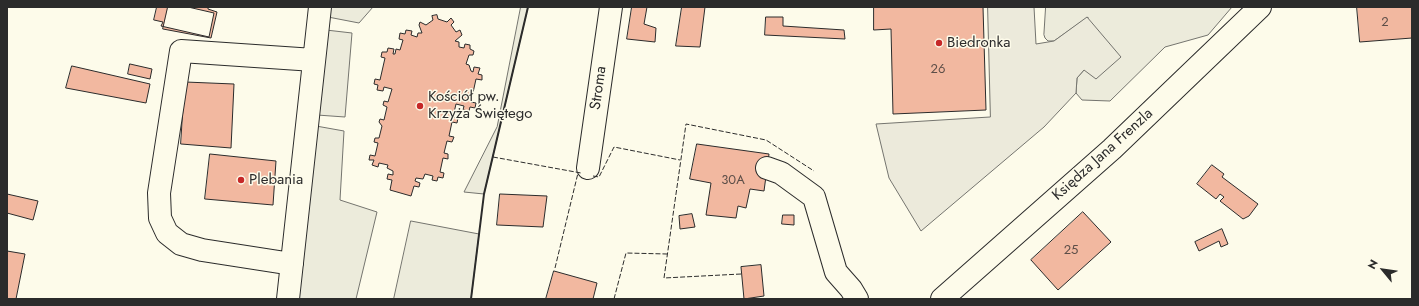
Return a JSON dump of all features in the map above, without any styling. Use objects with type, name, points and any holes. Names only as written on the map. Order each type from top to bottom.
[{"type":"main road","points":[[288,299],[320,7]]},
{"type":"main road","name":"Stroma","points":[[588,168],[611,7]]},
{"type":"main road","name":"Księdza Jana Frenzla","points":[[942,299],[1112,149],[1260,7]]},
{"type":"main road","points":[[292,264],[202,250],[181,244],[167,233],[160,218],[160,193],[181,51],[314,60]]},
{"type":"main road","points":[[767,168],[781,173],[814,197],[836,272],[851,289],[857,299]]},
{"type":"shaded area","points":[[329,7],[373,7],[359,23],[328,17]]},
{"type":"shaded area","points":[[521,7],[528,7],[484,194],[464,192],[497,127]]},
{"type":"shaded area","points":[[988,7],[1034,7],[1036,44],[1054,41],[1087,17],[1121,57],[1096,79],[1084,70],[1077,78],[1076,93],[1044,127],[921,231],[889,178],[876,124],[990,117]]},
{"type":"shaded area","points":[[1046,7],[1232,7],[1208,35],[1165,47],[1110,101],[1082,100],[1076,93],[1077,78],[1084,70],[1088,17],[1054,41],[1048,41],[1044,35]]},
{"type":"shaded area","points":[[326,30],[352,33],[345,117],[317,115]]},
{"type":"shaded area","points":[[316,126],[344,131],[340,200],[377,212],[356,299],[296,299]]},
{"type":"shaded area","points":[[411,221],[479,234],[471,299],[394,299]]},
{"type":"building","points":[[157,7],[188,7],[214,13],[209,37],[161,26],[163,22],[154,20]]},
{"type":"building","points":[[168,7],[208,7],[208,9],[217,12],[211,38],[163,29]]},
{"type":"building","points":[[632,7],[647,7],[644,24],[656,28],[655,42],[627,39]]},
{"type":"building","points":[[682,7],[705,7],[700,47],[676,46]]},
{"type":"building","points":[[874,7],[983,7],[986,110],[893,114],[891,29],[874,30]]},
{"type":"building","points":[[1357,7],[1412,7],[1412,38],[1360,42]]},
{"type":"building","name":"Kościół pw. Krzyża Świętego","points":[[437,15],[438,19],[447,22],[451,18],[454,22],[451,25],[456,32],[460,30],[462,35],[455,41],[459,42],[459,47],[464,48],[465,44],[470,45],[470,49],[474,51],[473,55],[469,55],[466,64],[469,65],[471,71],[473,72],[474,67],[480,68],[478,74],[482,75],[482,80],[476,79],[471,102],[476,103],[475,108],[470,107],[469,111],[463,110],[464,106],[456,104],[453,117],[458,118],[457,123],[452,122],[449,136],[454,137],[452,142],[447,141],[444,153],[448,154],[448,159],[443,158],[440,172],[444,173],[443,178],[438,177],[437,181],[432,180],[433,176],[425,174],[423,179],[416,178],[415,181],[420,183],[419,187],[414,186],[411,196],[390,190],[392,180],[387,179],[388,174],[393,175],[393,171],[387,168],[388,165],[379,163],[378,167],[372,165],[374,160],[369,160],[370,155],[375,156],[378,143],[374,142],[375,138],[379,138],[382,126],[379,122],[380,119],[384,120],[387,107],[383,105],[384,101],[388,102],[392,89],[384,87],[383,91],[377,90],[378,85],[374,84],[375,79],[380,80],[385,58],[381,57],[382,52],[387,52],[388,48],[394,49],[393,54],[395,54],[396,49],[400,50],[403,40],[399,39],[400,33],[405,34],[406,30],[412,31],[411,35],[417,37],[418,33],[422,33],[419,25],[420,22],[426,25],[433,20],[432,16]]},
{"type":"building","points":[[766,17],[783,17],[783,26],[844,30],[845,39],[765,35]]},
{"type":"building","points":[[130,64],[152,69],[150,79],[128,74]]},
{"type":"building","points":[[72,66],[150,84],[146,103],[66,88]]},
{"type":"building","points":[[185,82],[234,84],[231,148],[181,144]]},
{"type":"building","points":[[697,144],[769,154],[764,191],[750,189],[746,208],[738,206],[736,218],[706,215],[711,183],[690,179]]},
{"type":"building","name":"Plebania","points":[[210,154],[276,161],[273,205],[205,199]]},
{"type":"building","points":[[1212,165],[1224,174],[1222,177],[1258,204],[1249,216],[1243,219],[1220,201],[1224,197],[1220,194],[1216,199],[1197,184]]},
{"type":"building","points":[[7,194],[38,201],[33,220],[7,213]]},
{"type":"building","points":[[500,194],[547,196],[543,227],[497,225]]},
{"type":"building","points":[[1083,212],[1111,242],[1058,290],[1031,260]]},
{"type":"building","points":[[692,214],[695,227],[680,229],[679,216]]},
{"type":"building","points":[[783,215],[794,215],[794,225],[782,224]]},
{"type":"building","points":[[1222,229],[1228,244],[1221,247],[1219,241],[1199,251],[1195,242]]},
{"type":"building","points":[[7,251],[25,254],[16,299],[7,299]]},
{"type":"building","points":[[761,265],[764,296],[744,299],[741,267]]},
{"type":"building","points":[[554,271],[597,283],[593,299],[546,299]]},
{"type":"fence","points":[[741,274],[664,278],[686,124],[766,140],[814,171]]},
{"type":"fence","points":[[593,176],[599,177],[614,147],[680,160]]},
{"type":"fence","points":[[493,157],[581,173]]},
{"type":"fence","points":[[555,268],[578,173]]},
{"type":"fence","points":[[614,299],[626,253],[667,254]]},
{"type":"wall","points":[[471,299],[484,194],[528,7]]},
{"type":"place","name":"Biedronka","points":[[939,43]]},
{"type":"place","name":"Kościół pw. Krzyża Świętego","points":[[420,106]]},
{"type":"place","name":"Plebania","points":[[241,180]]}]
